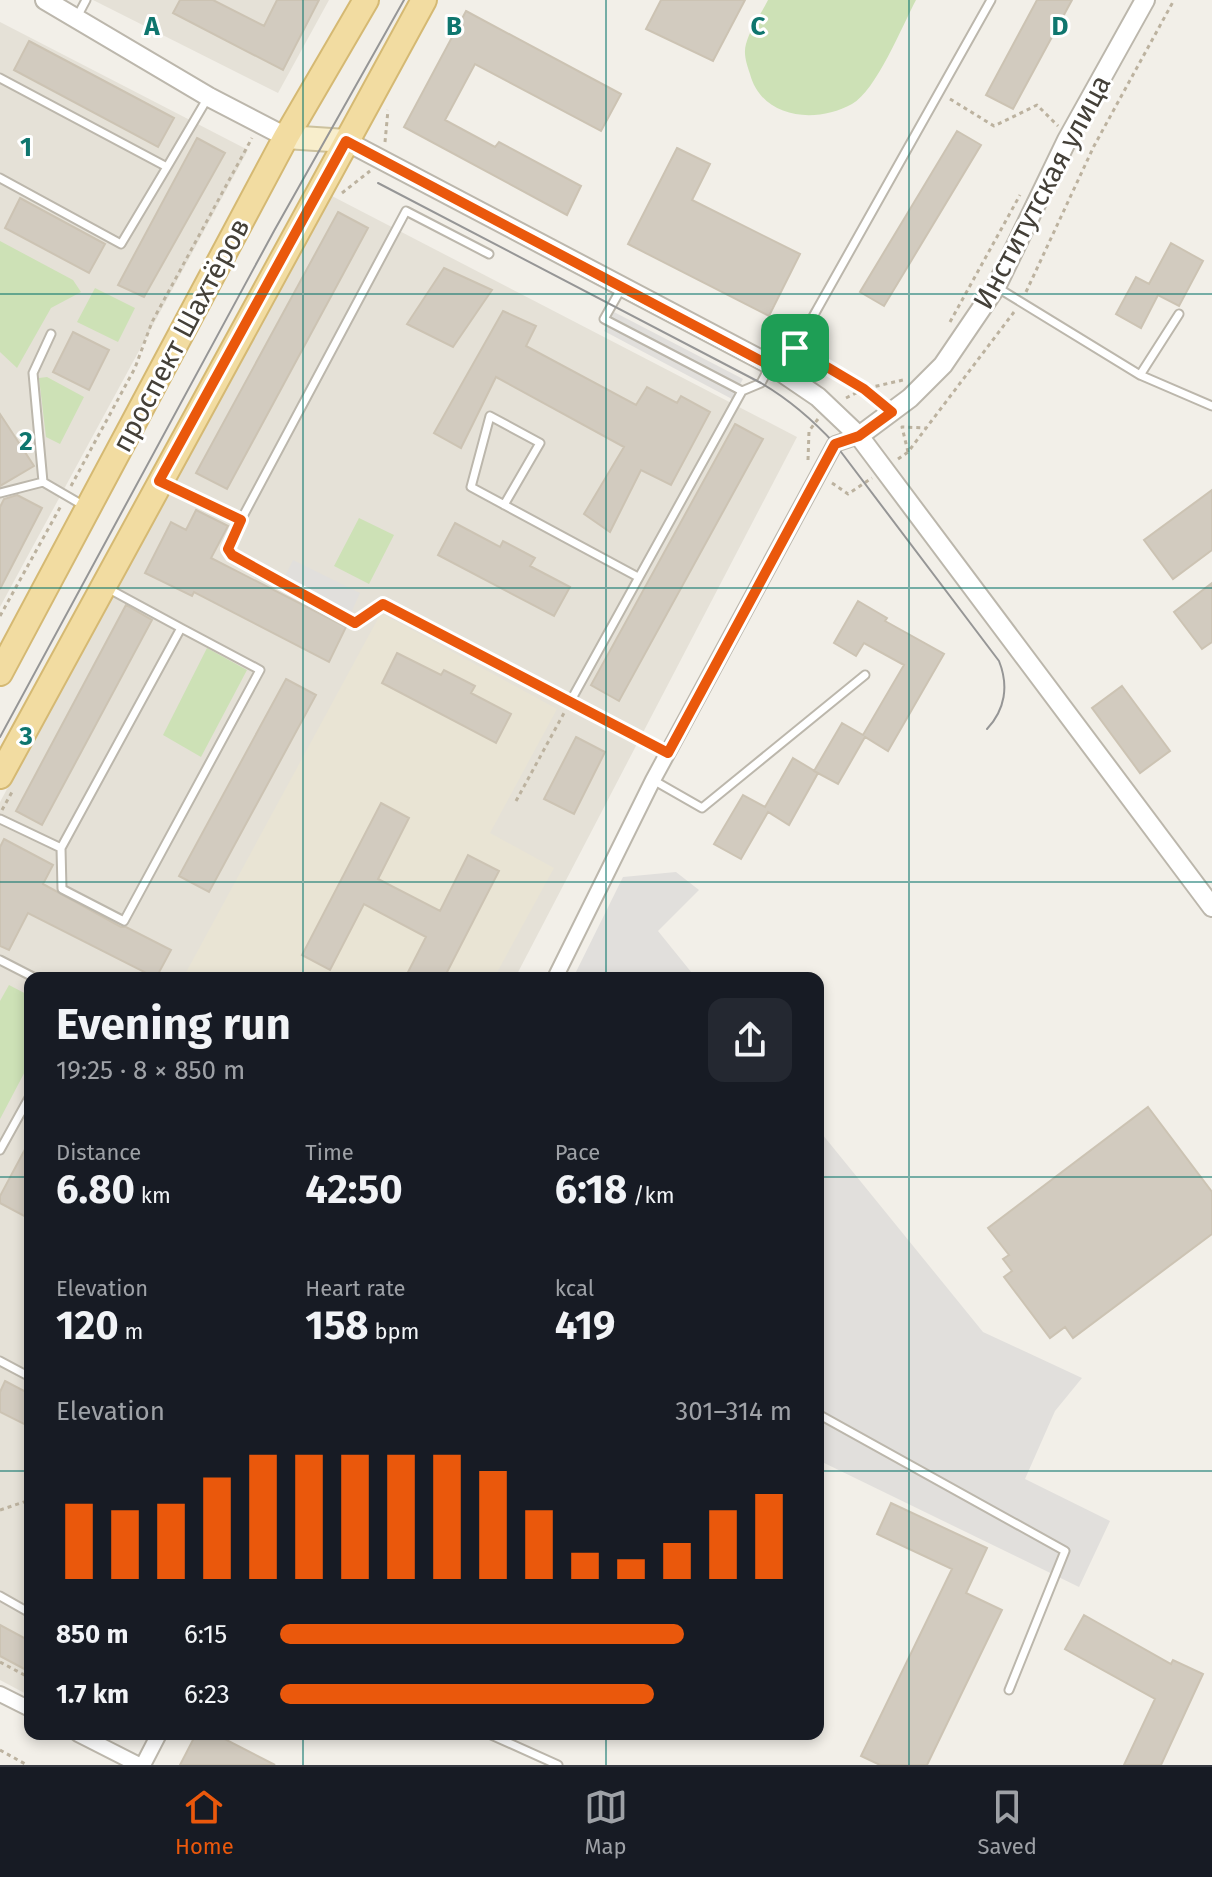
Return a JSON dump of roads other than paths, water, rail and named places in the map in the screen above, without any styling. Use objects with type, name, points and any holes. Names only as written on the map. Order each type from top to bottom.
[{"type":"main road","name":"проспект Шахтёров","points":[[0,673],[286,137],[366,0]]},
{"type":"main road","name":"проспект Шахтёров","points":[[0,776],[424,0]]},
{"type":"main road","points":[[286,137],[346,141]]},
{"type":"street","points":[[45,0],[209,97],[286,137]]},
{"type":"street","name":"Институтская улица","points":[[558,972],[653,780],[835,444],[897,420],[910,398],[943,365],[996,287],[1067,140],[1145,0]]},
{"type":"street","points":[[346,141],[776,368],[818,397],[859,436],[1212,907]]},
{"type":"street","points":[[0,1694],[24,1706]]},
{"type":"street","points":[[90,1740],[141,1765],[156,1740]]},
{"type":"lane","points":[[77,17],[86,0]]},
{"type":"lane","points":[[668,753],[570,702],[742,391],[761,383],[795,348],[991,0]]},
{"type":"lane","points":[[0,78],[167,167]]},
{"type":"lane","points":[[0,178],[121,244],[209,97]]},
{"type":"lane","points":[[355,623],[232,555],[228,549],[406,211],[489,254]]},
{"type":"lane","points":[[623,287],[604,319],[742,391]]},
{"type":"lane","points":[[996,287],[1140,375],[1212,406]]},
{"type":"lane","points":[[1140,375],[1179,314]]},
{"type":"lane","points":[[43,482],[33,373],[51,334]]},
{"type":"lane","points":[[504,505],[540,443],[490,416],[471,487],[504,505],[638,577]]},
{"type":"lane","points":[[159,481],[241,520]]},
{"type":"lane","points":[[0,493],[43,482],[88,508]]},
{"type":"lane","points":[[103,585],[260,670],[124,921],[62,889],[61,848],[181,628]]},
{"type":"lane","points":[[653,780],[702,808],[865,675]]},
{"type":"lane","points":[[0,819],[61,848]]},
{"type":"lane","points":[[0,961],[24,973]]},
{"type":"lane","points":[[0,1150],[24,1107]]},
{"type":"lane","points":[[0,1361],[24,1374]]},
{"type":"lane","points":[[824,1417],[1065,1551],[1009,1690]]},
{"type":"lane","points":[[0,1596],[24,1610]]},
{"type":"lane","points":[[502,1740],[558,1765]]},
{"type":"tram line","points":[[0,737],[274,231],[404,0]]},
{"type":"tram line","points":[[378,183],[761,383],[809,418],[835,444],[999,661],[1004,697],[998,714],[987,729]]}]
